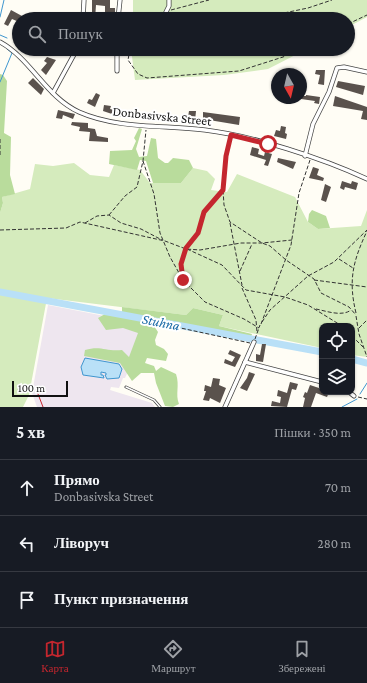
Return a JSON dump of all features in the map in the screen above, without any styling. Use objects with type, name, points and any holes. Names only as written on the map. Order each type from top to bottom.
[{"type":"street","points":[[83,12],[84,0]]},
{"type":"street","points":[[119,12],[120,0]]},
{"type":"street","points":[[166,12],[170,0]]},
{"type":"street","name":"Donbasivska Street","points":[[0,42],[12,51]]},
{"type":"street","name":"Donbasivska Street","points":[[18,56],[26,62],[63,102],[79,112],[108,121],[231,135],[305,156],[367,179]]},
{"type":"street","points":[[53,92],[73,56]]},
{"type":"street","points":[[117,56],[117,72]]},
{"type":"street","points":[[305,156],[311,130],[329,92],[336,68],[344,67],[367,72]]},
{"type":"street","points":[[225,407],[253,343]]},
{"type":"street","points":[[245,362],[319,381]]},
{"type":"lane","points":[[126,387],[154,400],[160,407]]},
{"type":"path","points":[[166,12],[209,0]]},
{"type":"path","points":[[289,12],[308,8],[332,0]]},
{"type":"path","points":[[355,21],[367,15]]},
{"type":"path","points":[[129,56],[128,60],[138,74],[146,78],[240,72],[285,56]]},
{"type":"path","points":[[109,215],[125,196],[137,187],[143,161],[147,125]]},
{"type":"path","points":[[231,135],[226,156],[223,190],[224,205],[235,244],[242,286],[256,320],[257,332]]},
{"type":"path","points":[[0,139],[0,154]]},
{"type":"path","points":[[255,337],[286,260],[292,240],[299,193],[311,158]]},
{"type":"path","points":[[143,161],[154,194],[160,233],[165,241],[170,257],[183,280],[205,302],[244,319],[259,328]]},
{"type":"path","points":[[183,280],[181,264],[186,248],[198,233],[204,212],[223,190]]},
{"type":"path","points":[[85,223],[97,216],[109,215],[121,223],[141,229],[165,241]]},
{"type":"path","points":[[0,230],[66,228],[80,222],[165,241],[186,248],[222,265],[246,290],[271,296],[285,297],[315,309],[337,323]]},
{"type":"path","points":[[230,222],[262,243],[270,246],[286,260],[314,280],[367,287]]},
{"type":"path","points":[[260,324],[270,310],[308,276],[338,258],[367,230]]},
{"type":"path","points":[[367,230],[356,255],[353,268],[352,285],[356,315],[363,348],[367,357]]},
{"type":"path","points":[[186,248],[200,250],[235,244],[292,240]]},
{"type":"path","points":[[240,271],[252,243]]},
{"type":"path","points":[[338,258],[353,268]]},
{"type":"path","points":[[314,280],[321,293],[352,310],[356,315]]},
{"type":"path","points":[[315,309],[340,313],[352,310]]},
{"type":"path","points":[[359,329],[367,320]]},
{"type":"path","points":[[176,327],[232,337],[253,343]]},
{"type":"path","points":[[355,339],[363,348]]},
{"type":"path","points":[[354,396],[367,399]]},
{"type":"shaded area","points":[[48,305],[146,324],[125,378],[123,378],[119,388],[111,387],[110,390],[152,403],[155,407],[37,407],[32,393]]},
{"type":"green space","points":[[133,0],[367,0],[367,17],[355,23],[355,12],[133,12]]},
{"type":"green space","points":[[132,56],[293,56],[268,69],[224,75],[135,80]]},
{"type":"green space","points":[[0,74],[3,75],[7,81],[4,133],[11,137],[10,175],[15,194],[2,197],[3,203],[0,213]]},
{"type":"green space","points":[[139,128],[142,129],[136,149],[139,157],[147,156],[151,138],[156,139],[158,158],[165,163],[168,163],[173,158],[189,160],[193,168],[181,183],[153,183],[146,161],[140,160],[137,170],[109,164],[110,151],[132,150],[136,141],[134,138]]},
{"type":"green space","points":[[74,163],[90,175],[109,177],[114,165],[140,170],[150,183],[181,183],[193,168],[207,171],[215,179],[211,190],[227,192],[237,174],[295,197],[308,222],[318,229],[361,226],[367,210],[367,357],[355,355],[355,323],[319,323],[319,347],[219,326],[223,315],[193,308],[186,315],[47,298],[29,395],[23,407],[0,407],[0,213],[3,203],[2,197],[30,189],[35,164],[53,166]]},
{"type":"green space","points":[[312,210],[326,216],[330,228],[318,229],[308,222],[309,214]]},
{"type":"green space","points":[[122,307],[186,315],[193,308],[223,315],[219,326],[252,334],[251,337],[122,312]]},
{"type":"green space","points":[[105,314],[152,323],[158,332],[155,340],[156,345],[164,349],[168,354],[166,361],[147,358],[145,363],[154,366],[156,371],[161,367],[176,374],[178,382],[177,397],[179,404],[173,407],[165,406],[156,383],[154,373],[141,373],[132,381],[120,363],[84,356],[85,350],[100,348],[122,350],[129,357],[138,333],[123,328],[106,330],[98,318]]},
{"type":"water","points":[[85,358],[119,364],[122,369],[119,378],[107,379],[105,375],[106,373],[101,372],[101,375],[103,375],[104,378],[83,375],[81,367]]},
{"type":"building","points":[[92,0],[110,0],[110,8],[115,8],[115,12],[105,12],[105,6],[96,5],[96,12],[92,12]]},
{"type":"building","points":[[11,10],[15,12],[12,12],[12,19],[8,26],[4,24]]},
{"type":"building","points":[[47,57],[56,60],[46,75],[41,70],[47,63],[44,61]]},
{"type":"building","points":[[316,70],[325,70],[324,85],[318,84],[320,75],[315,74]]},
{"type":"building","points":[[33,78],[44,89],[41,95],[28,83]]},
{"type":"building","points":[[338,81],[365,86],[363,95],[336,87]]},
{"type":"building","points":[[96,93],[100,95],[95,107],[87,103],[89,99],[92,100]]},
{"type":"building","points":[[307,95],[320,97],[319,104],[314,103],[315,101],[307,100]]},
{"type":"building","points":[[335,96],[367,107],[367,120],[361,119],[363,111],[333,106]]},
{"type":"building","points":[[104,105],[111,106],[110,109],[122,111],[121,117],[103,111]]},
{"type":"building","points":[[58,110],[75,114],[73,119],[63,115],[62,119],[56,118]]},
{"type":"building","points":[[189,111],[196,111],[195,121],[201,121],[201,125],[187,123]]},
{"type":"building","points":[[203,112],[240,117],[239,125],[203,119]]},
{"type":"building","points":[[72,122],[88,123],[88,128],[95,129],[97,136],[108,138],[108,142],[89,141],[90,132],[79,131],[80,127],[71,125]]},
{"type":"building","points":[[281,126],[286,127],[286,139],[274,136],[276,130],[280,131]]},
{"type":"building","points":[[252,147],[259,149],[258,154],[264,156],[265,152],[272,154],[268,166],[264,165],[266,160],[250,155]]},
{"type":"building","points":[[278,158],[296,162],[293,169],[277,162]]},
{"type":"building","points":[[313,167],[319,169],[317,175],[324,178],[323,181],[309,178]]},
{"type":"building","points":[[342,181],[351,184],[352,181],[358,183],[356,190],[345,187],[344,190],[340,188]]},
{"type":"building","points":[[325,184],[331,187],[326,202],[321,200]]},
{"type":"building","points":[[262,344],[266,344],[263,362],[256,361],[256,354],[260,355]]},
{"type":"building","points":[[230,350],[241,355],[235,367],[224,363],[225,359],[232,362],[235,357],[228,354]]},
{"type":"building","points":[[249,372],[255,374],[247,391],[240,388]]},
{"type":"building","points":[[213,378],[220,379],[219,385],[226,388],[220,403],[210,398],[209,401],[203,400],[206,391],[204,391],[205,385],[211,387]]},
{"type":"building","points":[[290,382],[298,384],[296,390],[292,389],[287,407],[271,406],[272,401],[280,403],[281,397],[277,396],[278,390],[287,393]]},
{"type":"building","points":[[310,385],[319,388],[319,394],[316,393],[311,407],[303,407],[305,398],[303,397],[305,392],[307,393]]},
{"type":"waterway","points":[[0,17],[4,0]]},
{"type":"waterway","points":[[0,35],[7,38]]},
{"type":"waterway","points":[[0,82],[12,53],[7,49]]},
{"type":"waterway","name":"Stuhna","points":[[0,292],[319,351]]},
{"type":"waterway","name":"Stuhna","points":[[355,360],[367,363]]},
{"type":"waterway","points":[[360,394],[367,383]]},
{"type":"waterway","points":[[342,407],[357,399]]},
{"type":"railway","points":[[38,394],[43,407]]},
{"type":"route","points":[[183,280],[181,264],[186,248],[198,233],[204,212],[223,190],[226,156],[231,135],[268,144]]}]
